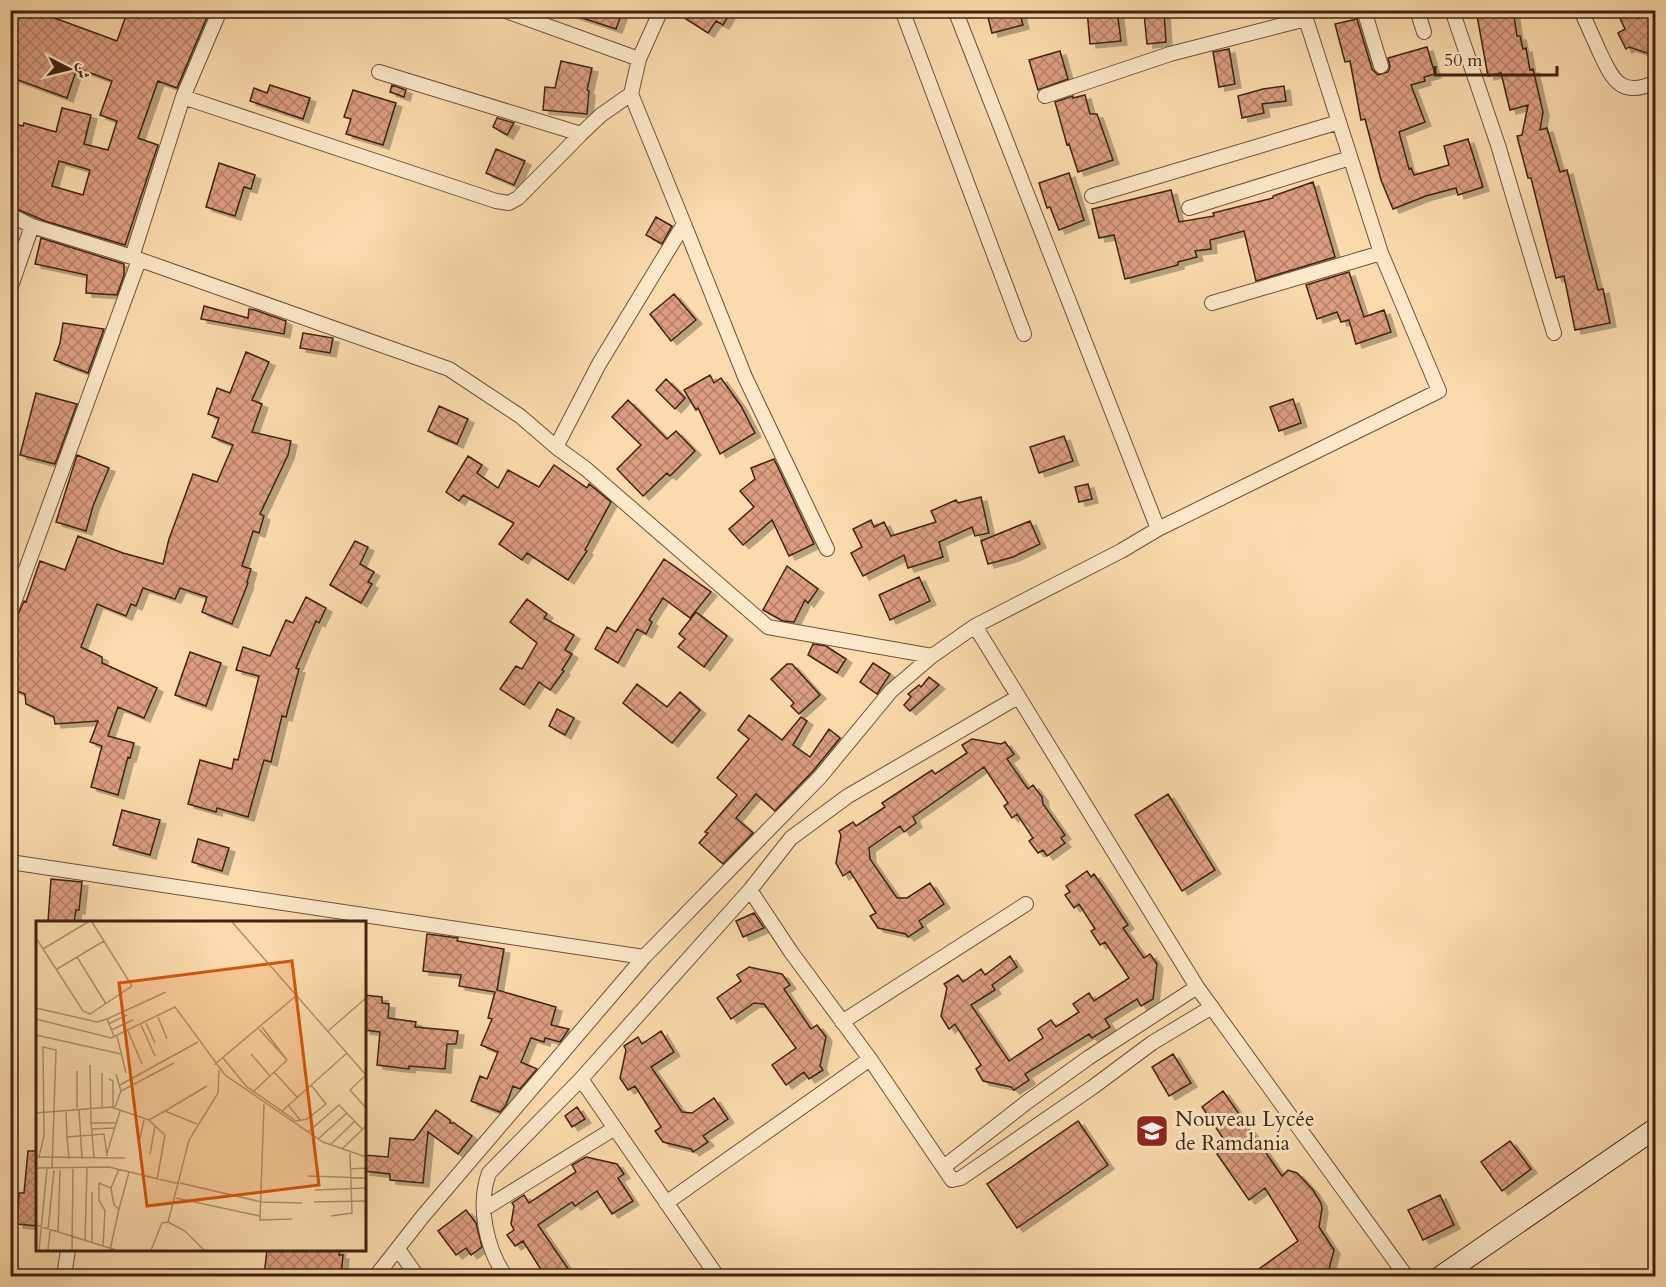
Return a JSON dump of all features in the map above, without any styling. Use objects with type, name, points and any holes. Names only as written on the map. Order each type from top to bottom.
[{"type":"main road","points":[[1441,1276],[1656,1128]]},
{"type":"street","points":[[10,613],[136,259],[183,97],[220,10]]},
{"type":"street","points":[[661,10],[639,59],[630,94],[745,377],[827,549]]},
{"type":"street","points":[[902,10],[1024,334]]},
{"type":"street","points":[[955,10],[1158,529]]},
{"type":"street","points":[[1364,10],[1381,66]]},
{"type":"street","points":[[1417,10],[1424,32]]},
{"type":"street","points":[[1452,10],[1498,145],[1554,333]]},
{"type":"street","points":[[1581,10],[1614,80],[1630,89],[1639,89],[1656,82]]},
{"type":"street","points":[[506,11],[639,59]]},
{"type":"street","points":[[376,1276],[447,1188],[644,957],[820,777],[891,691],[932,656],[975,626],[1111,556],[1158,529],[1439,391],[1382,253],[1304,15],[1170,54],[1045,96]]},
{"type":"street","points":[[379,72],[581,134]]},
{"type":"street","points":[[183,97],[496,201],[509,203],[518,198],[601,115],[630,94]]},
{"type":"street","points":[[1092,196],[1339,122]]},
{"type":"street","points":[[1189,208],[1350,158]]},
{"type":"street","points":[[10,215],[32,226],[136,259],[449,369],[520,416],[586,469],[768,627],[932,656]]},
{"type":"street","points":[[556,447],[599,364],[684,224]]},
{"type":"street","points":[[10,289],[32,226]]},
{"type":"street","points":[[1212,303],[1382,253]]},
{"type":"street","points":[[975,626],[1197,987],[1406,1276]]},
{"type":"street","points":[[505,1276],[494,1259],[484,1209],[484,1189],[489,1173],[581,1080],[750,890],[791,838],[848,796],[1018,696]]},
{"type":"street","points":[[10,862],[644,957]]},
{"type":"street","points":[[750,890],[791,952],[945,1166],[950,1179],[961,1178],[1093,1087],[1152,1043],[1212,1007]]},
{"type":"street","points":[[842,1022],[1026,904]]},
{"type":"street","points":[[945,1166],[1088,1058],[1197,987]]},
{"type":"street","points":[[666,1203],[870,1059]]},
{"type":"street","points":[[581,1080],[717,1276]]},
{"type":"street","points":[[484,1209],[615,1128]]},
{"type":"street","points":[[398,1249],[417,1276]]},
{"type":"street","points":[[64,1276],[68,1251]]},
{"type":"building","points":[[10,10],[33,10],[117,41],[128,10],[210,10],[177,88],[158,81],[138,138],[158,145],[125,245],[45,221],[10,206],[10,123],[23,126],[24,123],[56,132],[62,108],[91,115],[84,144],[108,150],[117,121],[100,115],[112,81],[77,68],[67,98],[10,77]],"holes":[[[59,161],[90,170],[83,195],[52,186]]]},
{"type":"building","points":[[567,10],[623,10],[616,29],[567,13]]},
{"type":"building","points":[[672,10],[732,10],[723,25],[716,21],[708,33]]},
{"type":"building","points":[[986,10],[1019,10],[1023,25],[992,33]]},
{"type":"building","points":[[1087,10],[1117,10],[1121,41],[1090,44]]},
{"type":"building","points":[[1476,10],[1513,10],[1517,36],[1520,36],[1523,49],[1526,48],[1543,112],[1540,130],[1547,128],[1560,172],[1567,170],[1598,290],[1603,289],[1610,323],[1575,330],[1564,276],[1556,278],[1531,178],[1528,178],[1517,136],[1522,135],[1528,105],[1510,110],[1501,73],[1488,76]]},
{"type":"building","points":[[1616,10],[1644,10],[1648,18],[1656,21],[1656,56],[1629,47],[1626,49],[1618,33],[1625,29]]},
{"type":"building","points":[[1164,12],[1166,42],[1147,44],[1144,13]]},
{"type":"building","points":[[1357,19],[1372,69],[1378,75],[1388,72],[1390,67],[1388,58],[1427,47],[1435,74],[1424,77],[1425,81],[1411,85],[1425,122],[1399,132],[1409,169],[1411,168],[1414,175],[1449,165],[1444,146],[1468,139],[1483,187],[1458,195],[1456,188],[1426,196],[1393,209],[1381,180],[1365,119],[1361,120],[1350,61],[1345,62],[1335,24]]},
{"type":"building","points":[[1229,49],[1235,84],[1219,87],[1213,52]]},
{"type":"building","points":[[1060,51],[1068,79],[1038,90],[1029,60]]},
{"type":"building","points":[[561,61],[592,68],[587,90],[589,91],[587,114],[543,110],[545,87],[555,88]]},
{"type":"building","points":[[270,85],[310,98],[303,119],[250,101],[254,88],[267,93]]},
{"type":"building","points":[[392,85],[406,90],[404,97],[390,92]]},
{"type":"building","points":[[1284,86],[1286,101],[1262,104],[1264,113],[1242,118],[1238,96]]},
{"type":"building","points":[[353,90],[396,103],[383,145],[346,134],[351,119],[344,117]]},
{"type":"building","points":[[1085,95],[1090,114],[1097,114],[1113,160],[1078,172],[1069,144],[1067,145],[1055,102]]},
{"type":"building","points":[[497,118],[514,123],[507,135],[493,127]]},
{"type":"building","points":[[496,149],[525,161],[514,185],[486,173]]},
{"type":"building","points":[[219,163],[255,175],[251,189],[244,187],[235,216],[206,207]]},
{"type":"building","points":[[1069,173],[1084,220],[1059,230],[1050,207],[1047,208],[1039,183]]},
{"type":"building","points":[[1313,182],[1335,257],[1256,281],[1244,231],[1210,240],[1211,249],[1195,251],[1197,257],[1178,262],[1178,265],[1125,279],[1114,235],[1099,238],[1092,209],[1171,190],[1179,222],[1214,216],[1213,213],[1273,198],[1273,196]]},
{"type":"building","points":[[656,217],[672,226],[662,244],[646,235]]},
{"type":"building","points":[[41,238],[124,264],[124,275],[117,295],[86,293],[87,275],[35,264]]},
{"type":"building","points":[[1349,272],[1364,317],[1384,310],[1391,332],[1356,344],[1349,320],[1341,322],[1337,312],[1317,319],[1306,285]]},
{"type":"building","points":[[674,294],[696,320],[671,341],[650,314]]},
{"type":"building","points":[[204,306],[248,318],[249,309],[255,310],[286,321],[284,334],[201,319]]},
{"type":"building","points":[[63,323],[104,329],[88,373],[54,360],[60,343]]},
{"type":"building","points":[[303,333],[333,338],[330,353],[300,348]]},
{"type":"building","points":[[246,352],[269,362],[252,400],[262,404],[252,432],[291,441],[288,455],[260,514],[264,516],[259,533],[253,531],[242,566],[251,569],[248,583],[232,624],[202,612],[207,597],[180,588],[175,599],[143,588],[136,606],[131,604],[126,616],[97,604],[81,647],[102,657],[102,663],[157,688],[144,718],[118,707],[108,736],[134,743],[118,795],[91,787],[102,746],[90,742],[98,721],[55,724],[54,717],[26,704],[25,694],[12,689],[10,622],[16,619],[24,601],[26,602],[40,561],[65,570],[78,536],[123,553],[163,564],[169,539],[193,474],[217,482],[233,445],[212,437],[219,418],[208,414],[217,388],[230,393]]},
{"type":"building","points":[[710,375],[714,383],[721,378],[741,406],[755,433],[720,454],[698,408],[696,410],[684,390]]},
{"type":"building","points":[[666,379],[685,398],[675,409],[656,390]]},
{"type":"building","points":[[36,393],[77,404],[55,464],[20,455]]},
{"type":"building","points":[[1293,399],[1301,423],[1279,431],[1270,407]]},
{"type":"building","points":[[628,400],[667,439],[676,431],[695,451],[670,476],[667,473],[643,496],[617,469],[641,445],[612,417]]},
{"type":"building","points":[[439,406],[468,419],[457,444],[428,431]]},
{"type":"building","points":[[1064,436],[1073,461],[1039,473],[1030,447]]},
{"type":"building","points":[[77,455],[109,468],[93,506],[86,531],[56,522]]},
{"type":"building","points":[[468,456],[482,465],[477,473],[498,488],[508,470],[539,487],[554,465],[587,488],[589,484],[611,502],[585,550],[587,551],[568,580],[527,553],[522,560],[499,544],[514,523],[463,495],[459,501],[446,492]]},
{"type":"building","points":[[774,459],[814,544],[789,556],[772,520],[743,545],[729,529],[754,507],[740,491],[755,479],[751,468]]},
{"type":"building","points":[[1088,484],[1092,499],[1079,502],[1075,487]]},
{"type":"building","points":[[981,497],[989,533],[975,536],[972,527],[939,542],[943,557],[908,568],[904,555],[863,576],[851,553],[862,547],[853,529],[871,520],[874,527],[884,522],[891,536],[936,522],[931,511],[956,500],[958,503]]},
{"type":"building","points":[[1030,521],[1040,544],[1013,557],[988,564],[981,541]]},
{"type":"building","points":[[355,541],[368,547],[360,564],[374,572],[368,582],[372,584],[361,603],[330,585]]},
{"type":"building","points":[[664,559],[711,592],[690,618],[663,598],[649,620],[652,622],[646,634],[637,629],[618,663],[595,649],[607,627],[616,632]]},
{"type":"building","points":[[787,566],[818,589],[808,603],[805,600],[794,622],[783,621],[763,610]]},
{"type":"building","points":[[919,577],[930,601],[890,620],[879,595]]},
{"type":"building","points":[[306,597],[326,608],[319,623],[316,621],[296,668],[299,669],[286,717],[282,716],[271,762],[264,760],[248,817],[217,808],[216,812],[188,804],[200,760],[232,769],[234,759],[238,760],[259,676],[236,670],[243,647],[270,656],[286,620],[293,623]]},
{"type":"building","points":[[527,599],[547,614],[544,618],[574,635],[565,650],[572,654],[562,670],[564,671],[550,690],[539,682],[524,705],[500,689],[516,666],[522,669],[537,643],[510,622]]},
{"type":"building","points":[[696,612],[727,636],[704,667],[678,647],[685,639],[679,634]]},
{"type":"building","points":[[813,644],[826,646],[846,659],[837,673],[808,655]]},
{"type":"building","points":[[190,652],[221,663],[206,706],[175,695]]},
{"type":"building","points":[[873,663],[890,674],[877,694],[860,682]]},
{"type":"building","points":[[787,664],[792,664],[820,695],[799,714],[791,706],[794,703],[771,679]]},
{"type":"building","points":[[929,677],[939,685],[910,711],[904,705],[911,697],[908,694],[919,685],[921,687]]},
{"type":"building","points":[[637,684],[667,707],[680,692],[700,710],[672,743],[623,703]]},
{"type":"building","points":[[557,709],[574,718],[565,735],[549,726]]},
{"type":"building","points":[[749,715],[782,740],[801,717],[807,721],[793,745],[810,757],[829,729],[840,738],[775,811],[756,794],[736,818],[753,833],[723,864],[699,843],[708,833],[705,832],[737,795],[717,778],[749,739],[738,730]]},
{"type":"building","points":[[972,739],[1001,744],[1005,742],[1014,754],[1007,759],[1028,789],[1033,785],[1042,797],[1043,804],[1065,835],[1061,838],[1065,843],[1047,856],[1043,850],[1038,853],[1029,841],[1033,838],[1017,814],[1012,818],[1004,806],[1008,803],[984,767],[913,817],[916,823],[904,832],[900,826],[869,848],[870,859],[897,898],[907,898],[930,883],[944,904],[919,921],[923,927],[908,937],[906,934],[878,928],[870,916],[876,913],[850,871],[843,876],[836,863],[841,835],[839,831],[853,822],[856,826],[885,807],[882,803],[932,770],[935,774],[967,753],[962,745]]},
{"type":"building","points":[[1168,794],[1215,870],[1182,891],[1135,815]]},
{"type":"building","points":[[122,810],[160,820],[150,855],[113,845]]},
{"type":"building","points":[[198,839],[229,848],[222,871],[192,862]]},
{"type":"building","points":[[1087,871],[1091,877],[1094,874],[1128,925],[1123,928],[1144,958],[1150,954],[1157,964],[1153,999],[1141,1006],[1137,999],[1105,1019],[1110,1027],[1092,1038],[1089,1034],[1025,1074],[1029,1080],[1014,1090],[1011,1087],[983,1081],[976,1069],[981,1065],[955,1024],[949,1029],[941,1016],[947,988],[944,984],[958,975],[963,982],[981,969],[985,975],[1010,956],[1017,967],[992,985],[995,990],[971,1005],[1009,1061],[1043,1038],[1038,1029],[1051,1020],[1056,1027],[1079,1012],[1073,1004],[1089,993],[1094,1001],[1129,978],[1105,942],[1100,945],[1091,931],[1095,929],[1079,904],[1074,908],[1065,895],[1070,892],[1066,886]]},
{"type":"building","points":[[51,879],[82,882],[79,910],[76,910],[74,921],[48,921]]},
{"type":"building","points":[[754,913],[764,928],[743,937],[736,921]]},
{"type":"building","points":[[427,934],[458,938],[457,941],[504,949],[497,990],[556,1007],[551,1025],[569,1029],[560,1042],[545,1038],[544,1042],[531,1038],[521,1062],[537,1069],[520,1089],[513,1086],[506,1105],[500,1112],[471,1101],[480,1076],[487,1079],[498,1052],[481,1045],[492,1019],[488,1018],[495,992],[459,986],[461,975],[423,971]]},
{"type":"building","points":[[749,967],[782,974],[790,985],[784,989],[811,1029],[817,1025],[826,1037],[820,1066],[823,1070],[809,1079],[804,1072],[786,1085],[772,1065],[796,1048],[764,1004],[754,1003],[731,1019],[717,998],[741,981],[737,975]]},
{"type":"building","points":[[366,995],[382,997],[382,1003],[389,1004],[388,1018],[416,1022],[415,1027],[458,1031],[456,1044],[447,1044],[445,1069],[409,1066],[409,1069],[377,1065],[380,1032],[366,1030]]},
{"type":"building","points":[[661,1031],[674,1052],[651,1067],[682,1112],[692,1113],[714,1098],[728,1119],[703,1136],[708,1142],[693,1152],[691,1149],[663,1142],[655,1131],[661,1127],[635,1086],[628,1090],[620,1078],[626,1050],[624,1046],[638,1037],[642,1044]]},
{"type":"building","points":[[1173,1054],[1191,1083],[1169,1096],[1152,1067]]},
{"type":"building","points":[[1223,1091],[1282,1176],[1288,1170],[1297,1173],[1313,1190],[1321,1203],[1319,1227],[1334,1250],[1329,1269],[1323,1276],[1249,1276],[1298,1241],[1265,1188],[1249,1200],[1217,1154],[1227,1144],[1202,1107]]},
{"type":"building","points":[[577,1107],[585,1119],[572,1127],[565,1116]]},
{"type":"building","points":[[436,1110],[450,1120],[450,1123],[454,1123],[472,1136],[458,1154],[428,1132],[423,1183],[390,1180],[390,1174],[366,1171],[366,1155],[388,1157],[390,1138],[414,1140]]},
{"type":"building","points":[[1078,1121],[1108,1165],[1017,1228],[987,1184]]},
{"type":"building","points":[[1510,1141],[1531,1169],[1502,1191],[1481,1162]]},
{"type":"building","points":[[28,1151],[36,1151],[36,1226],[17,1224],[19,1193],[24,1193]]},
{"type":"building","points":[[586,1157],[617,1164],[624,1174],[618,1178],[633,1201],[612,1214],[597,1191],[575,1206],[572,1202],[538,1225],[573,1276],[545,1276],[523,1241],[515,1246],[507,1235],[514,1230],[511,1224],[514,1206],[512,1203],[524,1195],[529,1203],[576,1172],[572,1165]]},
{"type":"building","points":[[1440,1195],[1454,1225],[1423,1240],[1408,1210]]},
{"type":"building","points":[[466,1210],[476,1223],[482,1247],[471,1255],[466,1248],[456,1255],[438,1231]]},
{"type":"building","points":[[267,1251],[340,1251],[339,1255],[343,1255],[341,1276],[264,1276]]},
{"type":"place","name":"Nouveau Lycée de Ramdania","points":[[1152,1131]]}]
